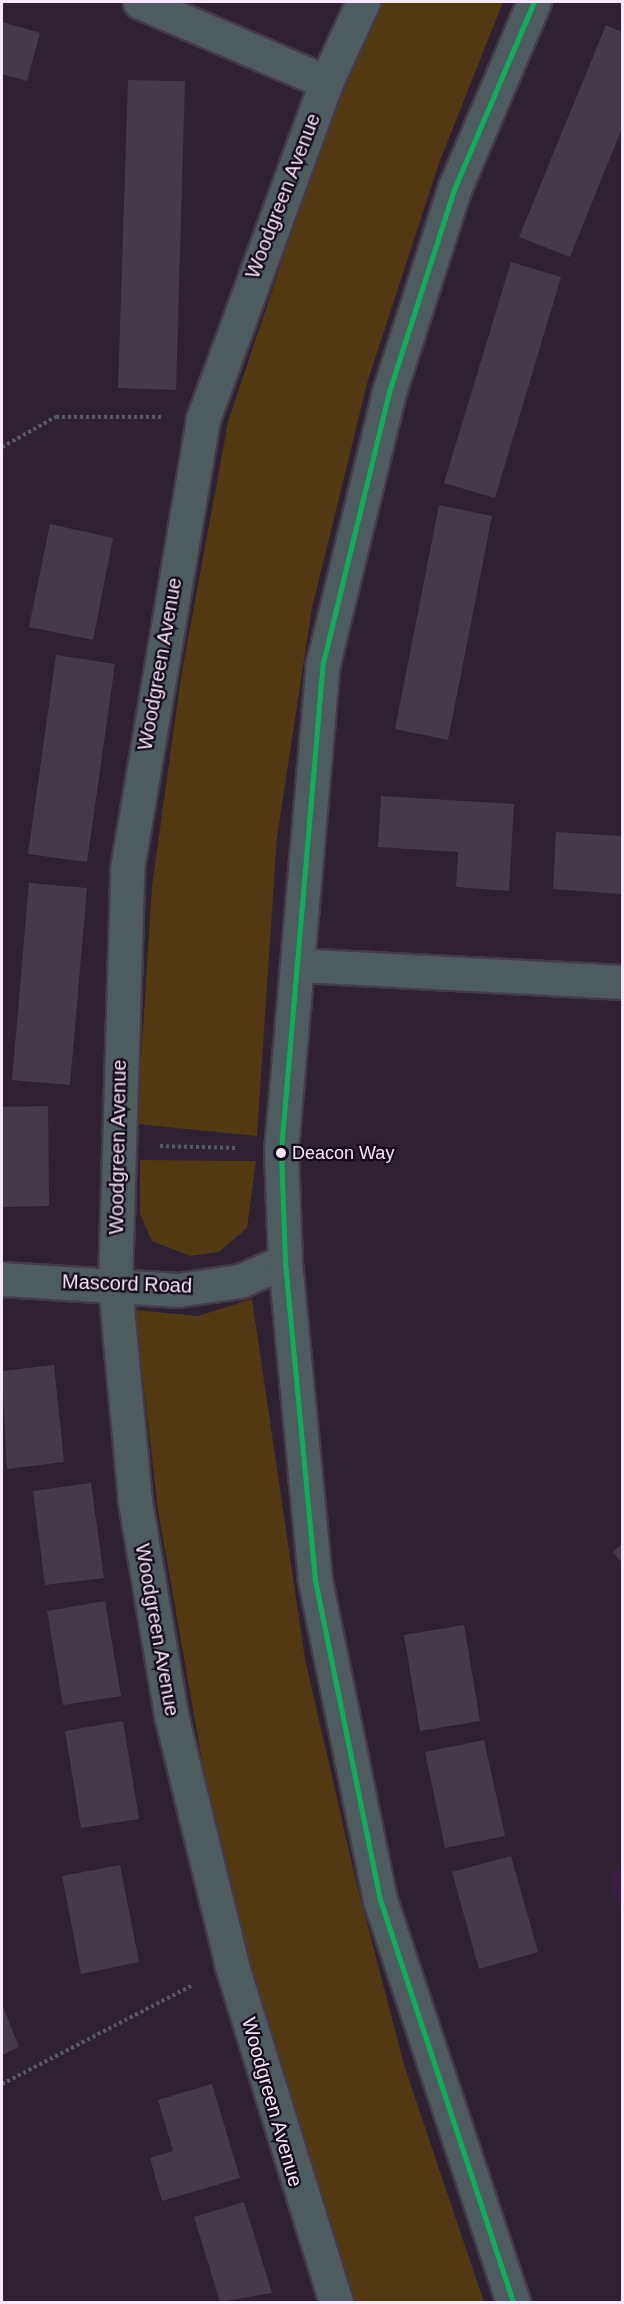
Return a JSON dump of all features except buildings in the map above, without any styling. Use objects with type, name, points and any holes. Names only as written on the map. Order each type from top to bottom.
[{"type":"street","points":[[140,2],[326,82]]},
{"type":"street","name":"Woodgreen Avenue","points":[[336,2302],[232,1965],[169,1703],[135,1501],[115,1284],[128,869],[203,419],[326,82],[363,2]]},
{"type":"street","points":[[513,2302],[380,1900],[315,1580],[285,1261],[281,1150],[323,663],[389,392],[455,187],[534,2]]},
{"type":"street","points":[[297,965],[622,982]]},
{"type":"street","name":"Mascord Road","points":[[2,1279],[199,1287],[240,1281],[285,1261]]},
{"type":"path","points":[[2,447],[57,417],[78,414],[203,419]]},
{"type":"path","points":[[118,1145],[281,1150]]},
{"type":"path","points":[[2,2084],[232,1965]]},
{"type":"shaded area","points":[[377,2],[503,2],[439,163],[368,380],[312,608],[277,837],[257,1136],[137,1124],[152,886],[181,677],[228,422],[346,70]]},
{"type":"shaded area","points":[[140,1160],[256,1161],[247,1228],[219,1252],[190,1256],[152,1241],[140,1214]]},
{"type":"shaded area","points":[[252,1299],[305,1659],[356,1881],[405,2068],[484,2302],[353,2302],[286,2094],[215,1834],[158,1510],[135,1310],[198,1316]]},
{"type":"shaded area","points":[[622,1864],[622,1912],[608,1877]]},
{"type":"transit line","points":[[513,2302],[380,1900],[315,1580],[285,1261],[281,1150],[323,663],[389,392],[455,187],[534,2]]},
{"type":"place","name":"Deacon Way","points":[[281,1153]]}]
